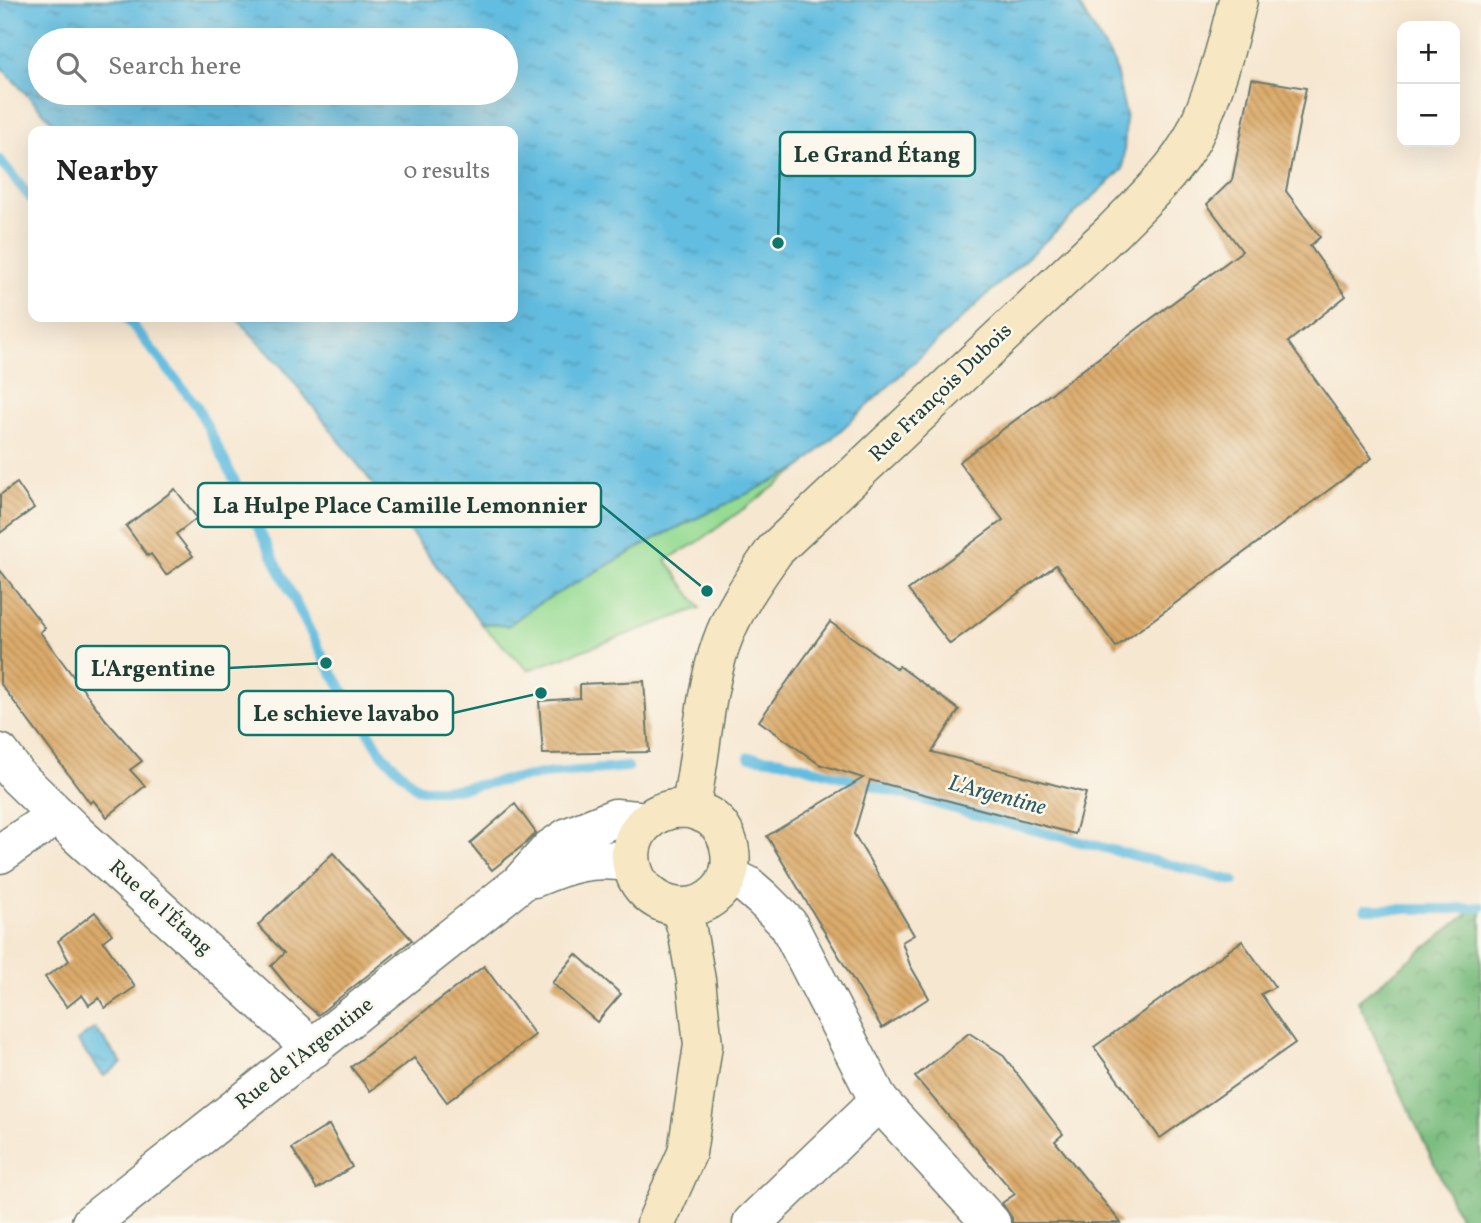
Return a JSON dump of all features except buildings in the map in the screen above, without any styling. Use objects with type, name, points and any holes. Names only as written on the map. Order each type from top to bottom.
[{"type":"main road","name":"Rue François Dubois","points":[[690,809],[709,685],[722,642],[744,595],[775,551],[1113,231],[1163,179],[1192,139],[1214,85],[1238,0]]},
{"type":"main road","points":[[690,809],[710,818],[725,834],[732,854],[728,876],[717,893],[700,904],[680,908],[661,903],[645,892],[631,863],[634,836],[649,821],[668,810],[690,809]]},
{"type":"main road","points":[[656,1223],[687,1153],[703,1045],[696,980],[680,908]]},
{"type":"street","name":"Rue de l'Étang","points":[[0,753],[18,777],[57,815],[313,1049]]},
{"type":"street","points":[[0,854],[57,815]]},
{"type":"street","name":"Rue de l'Argentine","points":[[91,1223],[519,884],[550,849],[568,837],[615,818],[649,821]]},
{"type":"street","name":"Rue de l'Argentine","points":[[519,884],[562,866],[587,860],[609,859],[631,863]]},
{"type":"street","points":[[728,876],[755,892],[788,924],[879,1101],[991,1223]]},
{"type":"street","points":[[752,1223],[879,1101]]},
{"type":"green space","points":[[800,468],[698,542],[666,560],[700,608],[528,670],[480,623],[508,625],[533,607],[660,536]]},
{"type":"green space","points":[[1481,903],[1481,1223],[1462,1223],[1358,1001]]},
{"type":"water","points":[[0,0],[1076,0],[1114,63],[1126,115],[1123,169],[800,468],[660,536],[533,607],[508,626],[481,623],[282,367],[240,322],[518,322],[518,126],[56,126],[37,105],[518,105],[518,28],[28,28],[28,96],[0,66]]},
{"type":"water","points":[[95,1028],[122,1063],[104,1076],[77,1041]]},
{"type":"waterway","name":"L'Argentine","points":[[0,160],[28,195]]},
{"type":"waterway","name":"L'Argentine","points":[[130,322],[197,406],[326,663],[383,755],[418,789],[455,789],[542,774],[628,767]]},
{"type":"waterway","name":"L'Argentine","points":[[749,757],[781,760],[987,818],[1234,881]]},
{"type":"waterway","name":"L'Argentine","points":[[1365,909],[1481,907]]},
{"type":"place","name":"Le Grand Étang","points":[[778,243]]},
{"type":"place","name":"La Hulpe Place Camille Lemonnier","points":[[707,591]]},
{"type":"place","name":"L'Argentine","points":[[326,663]]},
{"type":"place","name":"Le schieve lavabo","points":[[541,693]]}]
